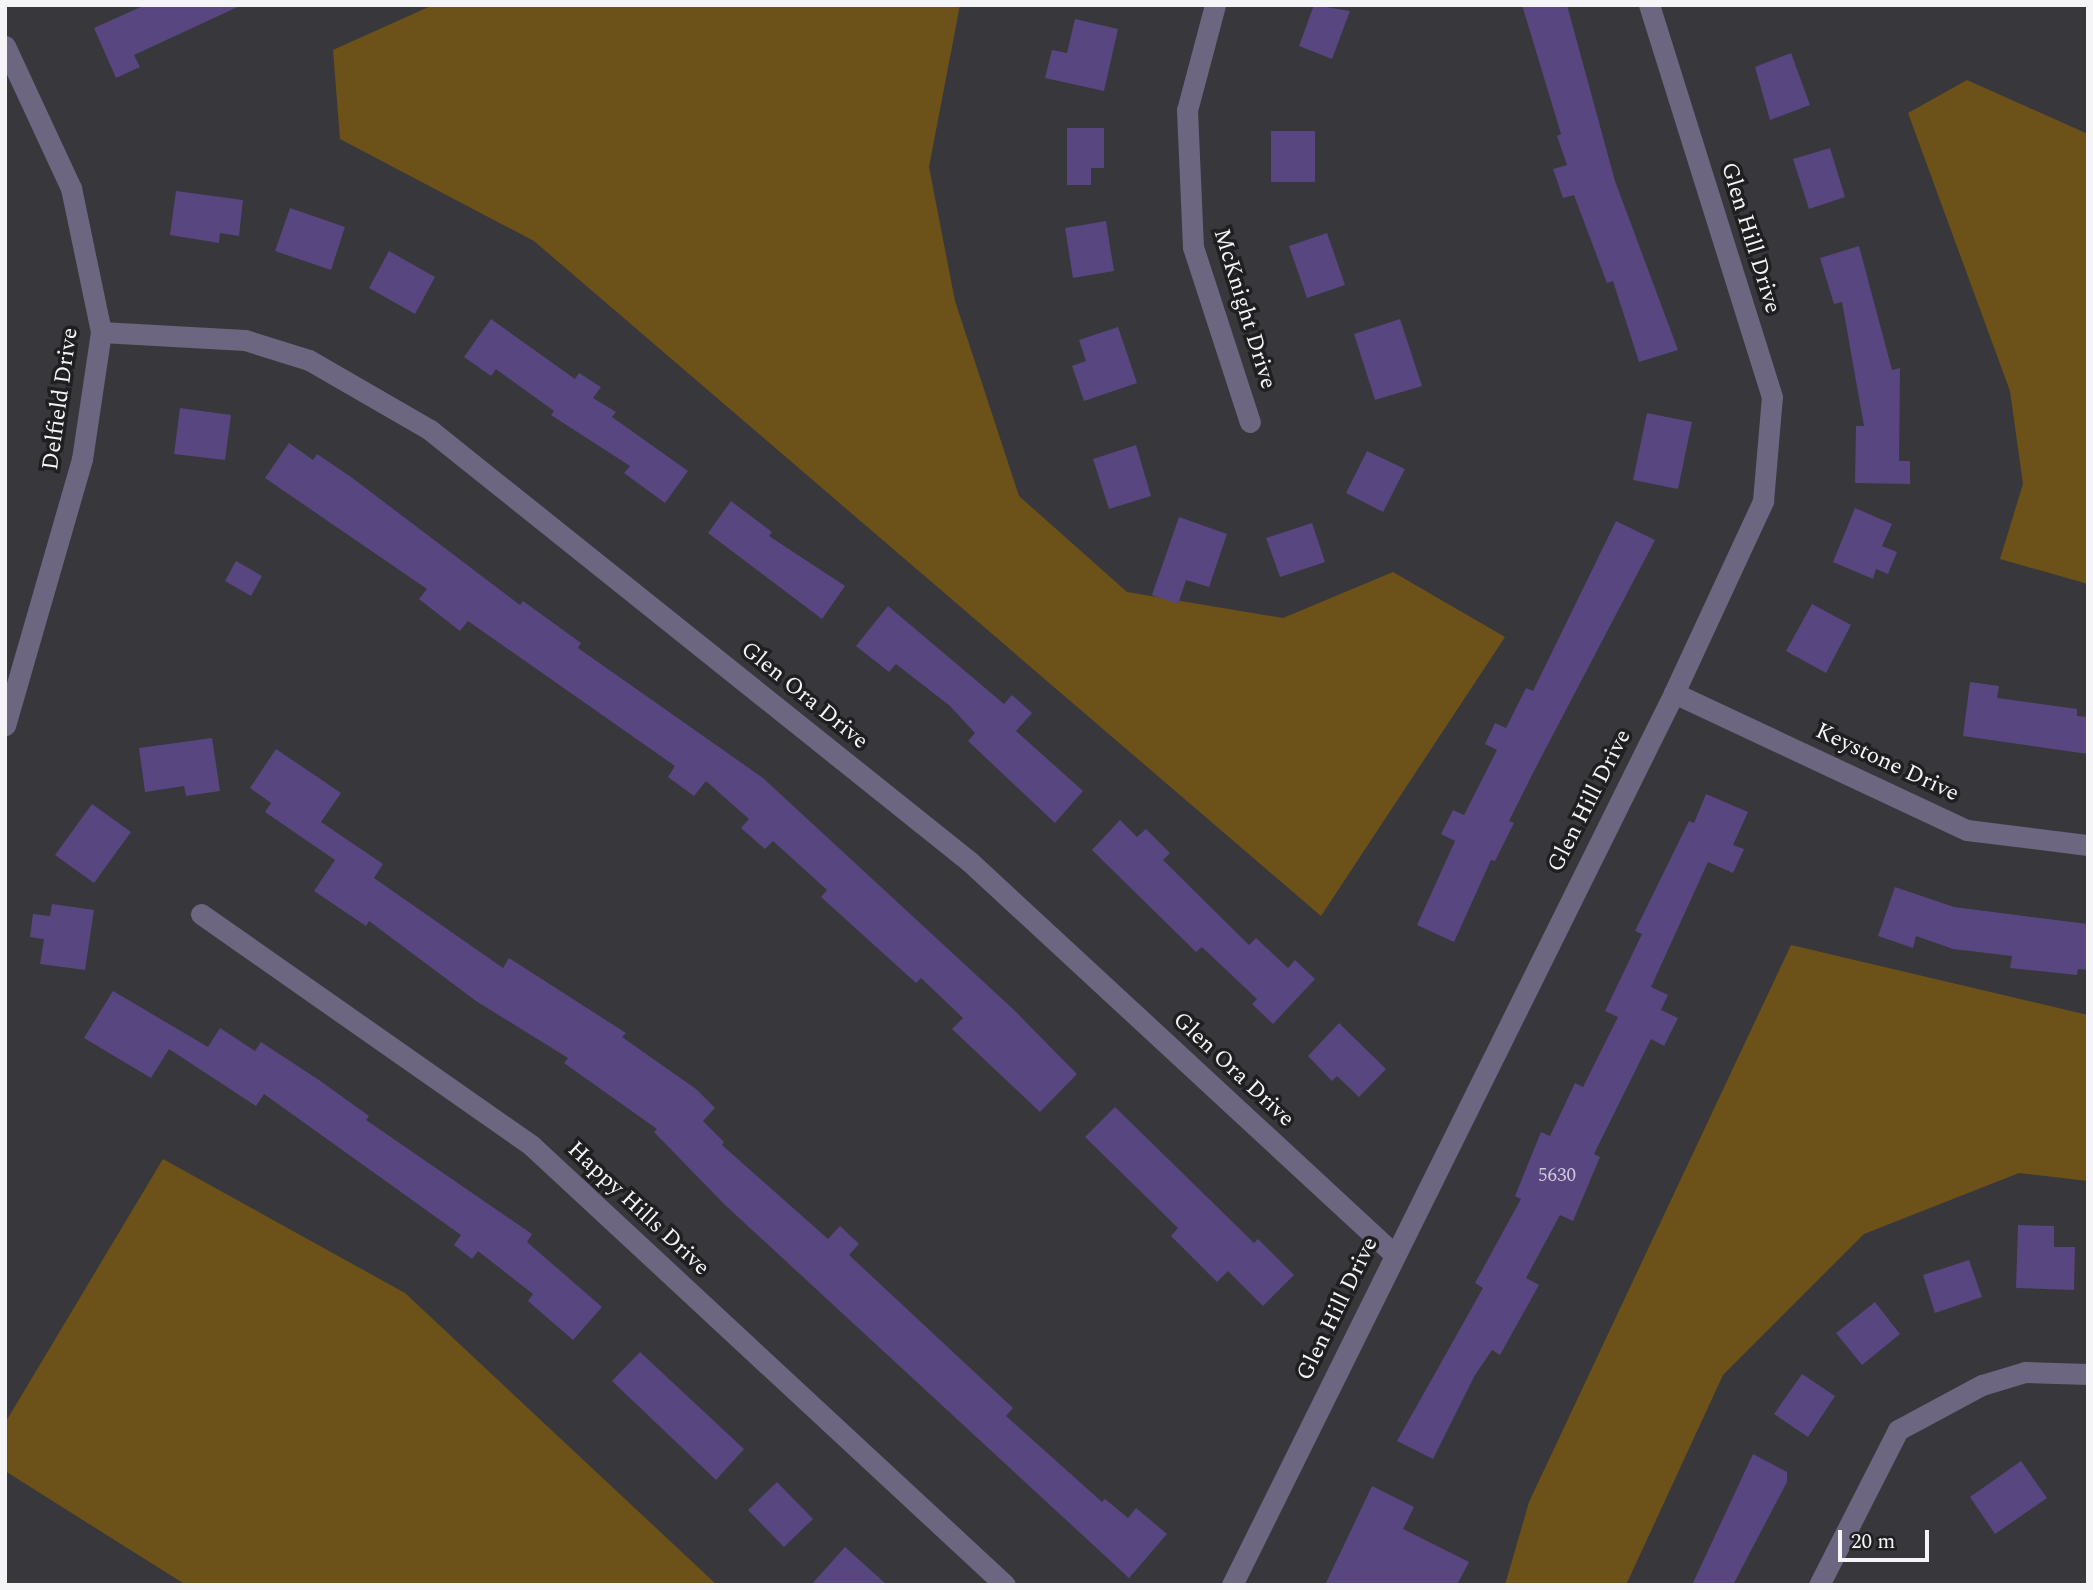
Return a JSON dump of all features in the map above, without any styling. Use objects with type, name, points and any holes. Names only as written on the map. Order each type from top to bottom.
[{"type":"street","name":"McKnight Drive","points":[[1216,5],[1187,110],[1193,247],[1250,422]]},
{"type":"street","name":"Glen Hill Drive","points":[[1232,1585],[1674,693],[1763,501],[1772,397],[1649,5]]},
{"type":"street","name":"Delfield Drive","points":[[5,46],[71,188],[101,332],[82,459],[5,725]]},
{"type":"street","name":"Glen Ora Drive","points":[[101,332],[179,333],[258,344],[310,360],[430,430],[968,861],[1394,1254]]},
{"type":"street","name":"Keystone Drive","points":[[1674,693],[1967,830],[2088,845]]},
{"type":"street","name":"Happy Hills Drive","points":[[201,914],[532,1146],[1005,1585]]},
{"type":"street","points":[[1819,1585],[1898,1430],[1982,1385],[2025,1372],[2088,1374]]},
{"type":"shaded area","points":[[433,5],[960,5],[929,167],[955,301],[1019,496],[1127,592],[1283,618],[1393,572],[1505,637],[1321,916],[534,241],[340,139],[333,50]]},
{"type":"shaded area","points":[[1967,80],[2088,134],[2088,584],[2000,559],[2023,484],[2010,391],[1908,113]]},
{"type":"shaded area","points":[[1791,945],[2088,1015],[2088,1181],[2019,1173],[1864,1234],[1723,1375],[1626,1585],[1505,1585],[1529,1502]]},
{"type":"shaded area","points":[[163,1159],[405,1293],[717,1585],[186,1585],[5,1471],[5,1423]]},
{"type":"building","points":[[145,5],[242,5],[134,55],[140,67],[116,78],[94,28]]},
{"type":"building","points":[[1314,5],[1350,11],[1332,59],[1299,46]]},
{"type":"building","points":[[1522,5],[1567,5],[1615,181],[1678,350],[1639,362],[1613,281],[1607,283],[1574,195],[1563,198],[1553,169],[1567,165],[1557,136],[1561,134]]},
{"type":"building","points":[[1075,19],[1118,29],[1104,91],[1045,78],[1052,50],[1067,53]]},
{"type":"building","points":[[1791,53],[1810,105],[1770,120],[1755,67]]},
{"type":"building","points":[[1067,128],[1104,128],[1104,168],[1091,168],[1091,185],[1067,185]]},
{"type":"building","points":[[1271,131],[1315,131],[1315,182],[1271,182]]},
{"type":"building","points":[[1830,148],[1845,197],[1809,209],[1793,159]]},
{"type":"building","points":[[176,191],[243,200],[239,236],[220,233],[219,243],[170,235]]},
{"type":"building","points":[[290,208],[345,227],[331,270],[275,251]]},
{"type":"building","points":[[1106,221],[1114,271],[1073,278],[1065,228]]},
{"type":"building","points":[[1327,233],[1345,285],[1307,298],[1289,246]]},
{"type":"building","points":[[1859,246],[1892,370],[1900,368],[1899,461],[1910,461],[1910,484],[1855,483],[1856,426],[1864,426],[1842,302],[1834,304],[1820,258]]},
{"type":"building","points":[[389,251],[435,277],[415,314],[369,288]]},
{"type":"building","points":[[491,319],[575,379],[579,373],[601,387],[593,398],[616,412],[612,417],[688,471],[665,503],[624,473],[630,466],[551,415],[554,411],[496,369],[491,376],[464,357]]},
{"type":"building","points":[[1400,319],[1422,386],[1375,400],[1354,334]]},
{"type":"building","points":[[1118,327],[1137,383],[1084,401],[1072,366],[1086,361],[1079,340]]},
{"type":"building","points":[[180,408],[231,415],[225,460],[174,454]]},
{"type":"building","points":[[1647,413],[1692,422],[1678,489],[1633,480]]},
{"type":"building","points":[[289,443],[313,460],[317,454],[351,477],[520,605],[523,601],[581,643],[578,648],[763,778],[1013,1009],[1077,1074],[1040,1112],[952,1029],[963,1018],[921,978],[916,983],[821,897],[827,890],[773,841],[765,849],[741,828],[749,819],[706,781],[694,796],[668,777],[675,766],[468,621],[460,631],[419,599],[427,589],[265,478]]},
{"type":"building","points":[[1136,445],[1151,496],[1109,509],[1093,459]]},
{"type":"building","points":[[1367,451],[1405,469],[1383,512],[1346,493]]},
{"type":"building","points":[[731,501],[772,532],[769,536],[845,586],[822,619],[708,533]]},
{"type":"building","points":[[1855,508],[1892,524],[1882,546],[1897,552],[1888,574],[1876,569],[1873,579],[1833,562]]},
{"type":"building","points":[[1179,517],[1227,534],[1209,587],[1186,580],[1178,604],[1152,595]]},
{"type":"building","points":[[1616,521],[1655,540],[1509,821],[1514,823],[1495,861],[1491,860],[1454,942],[1417,925],[1455,841],[1441,834],[1453,810],[1464,815],[1497,750],[1485,744],[1495,723],[1506,728],[1526,688],[1533,691]]},
{"type":"building","points":[[1312,523],[1325,562],[1280,577],[1266,538]]},
{"type":"building","points":[[236,561],[262,576],[251,596],[225,581]]},
{"type":"building","points":[[1812,604],[1851,625],[1826,673],[1786,651]]},
{"type":"building","points":[[888,606],[1004,704],[1012,695],[1032,713],[1016,731],[1083,791],[1055,823],[968,741],[975,733],[950,706],[896,664],[889,672],[856,646]]},
{"type":"building","points":[[1970,682],[1999,686],[1997,698],[2077,709],[2077,716],[2088,717],[2088,754],[1963,736]]},
{"type":"building","points":[[212,738],[220,791],[186,796],[184,786],[145,792],[139,748]]},
{"type":"building","points":[[276,749],[341,793],[321,822],[383,864],[374,878],[503,968],[509,958],[626,1033],[622,1037],[696,1089],[715,1108],[703,1121],[724,1142],[722,1145],[828,1239],[840,1226],[859,1244],[849,1255],[1013,1408],[1006,1416],[1102,1502],[1105,1499],[1128,1518],[1136,1508],[1167,1534],[1129,1578],[724,1204],[654,1132],[657,1129],[564,1063],[568,1058],[476,1001],[369,921],[366,926],[314,891],[335,860],[265,812],[271,803],[250,788]]},
{"type":"building","points":[[1706,794],[1748,812],[1733,845],[1744,849],[1733,873],[1708,862],[1651,987],[1668,995],[1661,1010],[1678,1018],[1664,1046],[1651,1039],[1594,1154],[1600,1157],[1573,1221],[1560,1215],[1526,1278],[1539,1285],[1500,1355],[1492,1350],[1475,1375],[1433,1459],[1397,1441],[1483,1288],[1475,1283],[1521,1199],[1515,1196],[1541,1132],[1550,1136],[1575,1083],[1583,1087],[1618,1017],[1605,1011],[1642,934],[1635,931],[1689,821],[1694,823]]},
{"type":"building","points":[[92,804],[131,832],[94,883],[55,855]]},
{"type":"building","points":[[1120,820],[1137,837],[1146,829],[1170,853],[1163,860],[1249,945],[1256,938],[1288,968],[1295,960],[1315,979],[1273,1024],[1252,1004],[1257,999],[1202,947],[1196,952],[1092,850]]},
{"type":"building","points":[[1895,887],[1954,907],[2088,924],[2088,970],[2078,969],[2077,975],[2010,968],[2012,956],[1953,949],[1916,936],[1913,948],[1878,936]]},
{"type":"building","points":[[52,904],[94,910],[85,970],[40,964],[44,939],[30,937],[33,914],[50,916]]},
{"type":"building","points":[[113,991],[208,1047],[220,1028],[255,1051],[261,1042],[369,1116],[366,1120],[532,1234],[527,1242],[602,1307],[573,1340],[528,1301],[533,1294],[478,1251],[472,1259],[454,1245],[461,1235],[264,1094],[256,1106],[169,1049],[151,1078],[84,1038]]},
{"type":"building","points":[[1339,1023],[1386,1069],[1359,1097],[1337,1076],[1332,1081],[1308,1056]]},
{"type":"building","points":[[1115,1107],[1254,1243],[1258,1239],[1294,1275],[1263,1306],[1228,1271],[1217,1282],[1171,1236],[1178,1228],[1085,1137]]},
{"type":"building","points":[[2018,1225],[2054,1226],[2054,1247],[2075,1247],[2074,1290],[2016,1288]]},
{"type":"building","points":[[1969,1260],[1982,1297],[1935,1313],[1923,1275]]},
{"type":"building","points":[[1875,1302],[1900,1334],[1862,1365],[1836,1333]]},
{"type":"building","points":[[640,1352],[744,1449],[716,1480],[612,1381]]},
{"type":"building","points":[[1802,1374],[1835,1396],[1808,1437],[1774,1414]]},
{"type":"building","points":[[1753,1454],[1787,1472],[1787,1482],[1733,1585],[1692,1585]]},
{"type":"building","points":[[2021,1461],[2047,1498],[1995,1534],[1970,1497]]},
{"type":"building","points":[[777,1482],[813,1519],[784,1547],[748,1510]]},
{"type":"building","points":[[1372,1486],[1414,1507],[1403,1529],[1469,1562],[1457,1585],[1325,1585]]},
{"type":"building","points":[[845,1547],[887,1585],[811,1585]]}]
